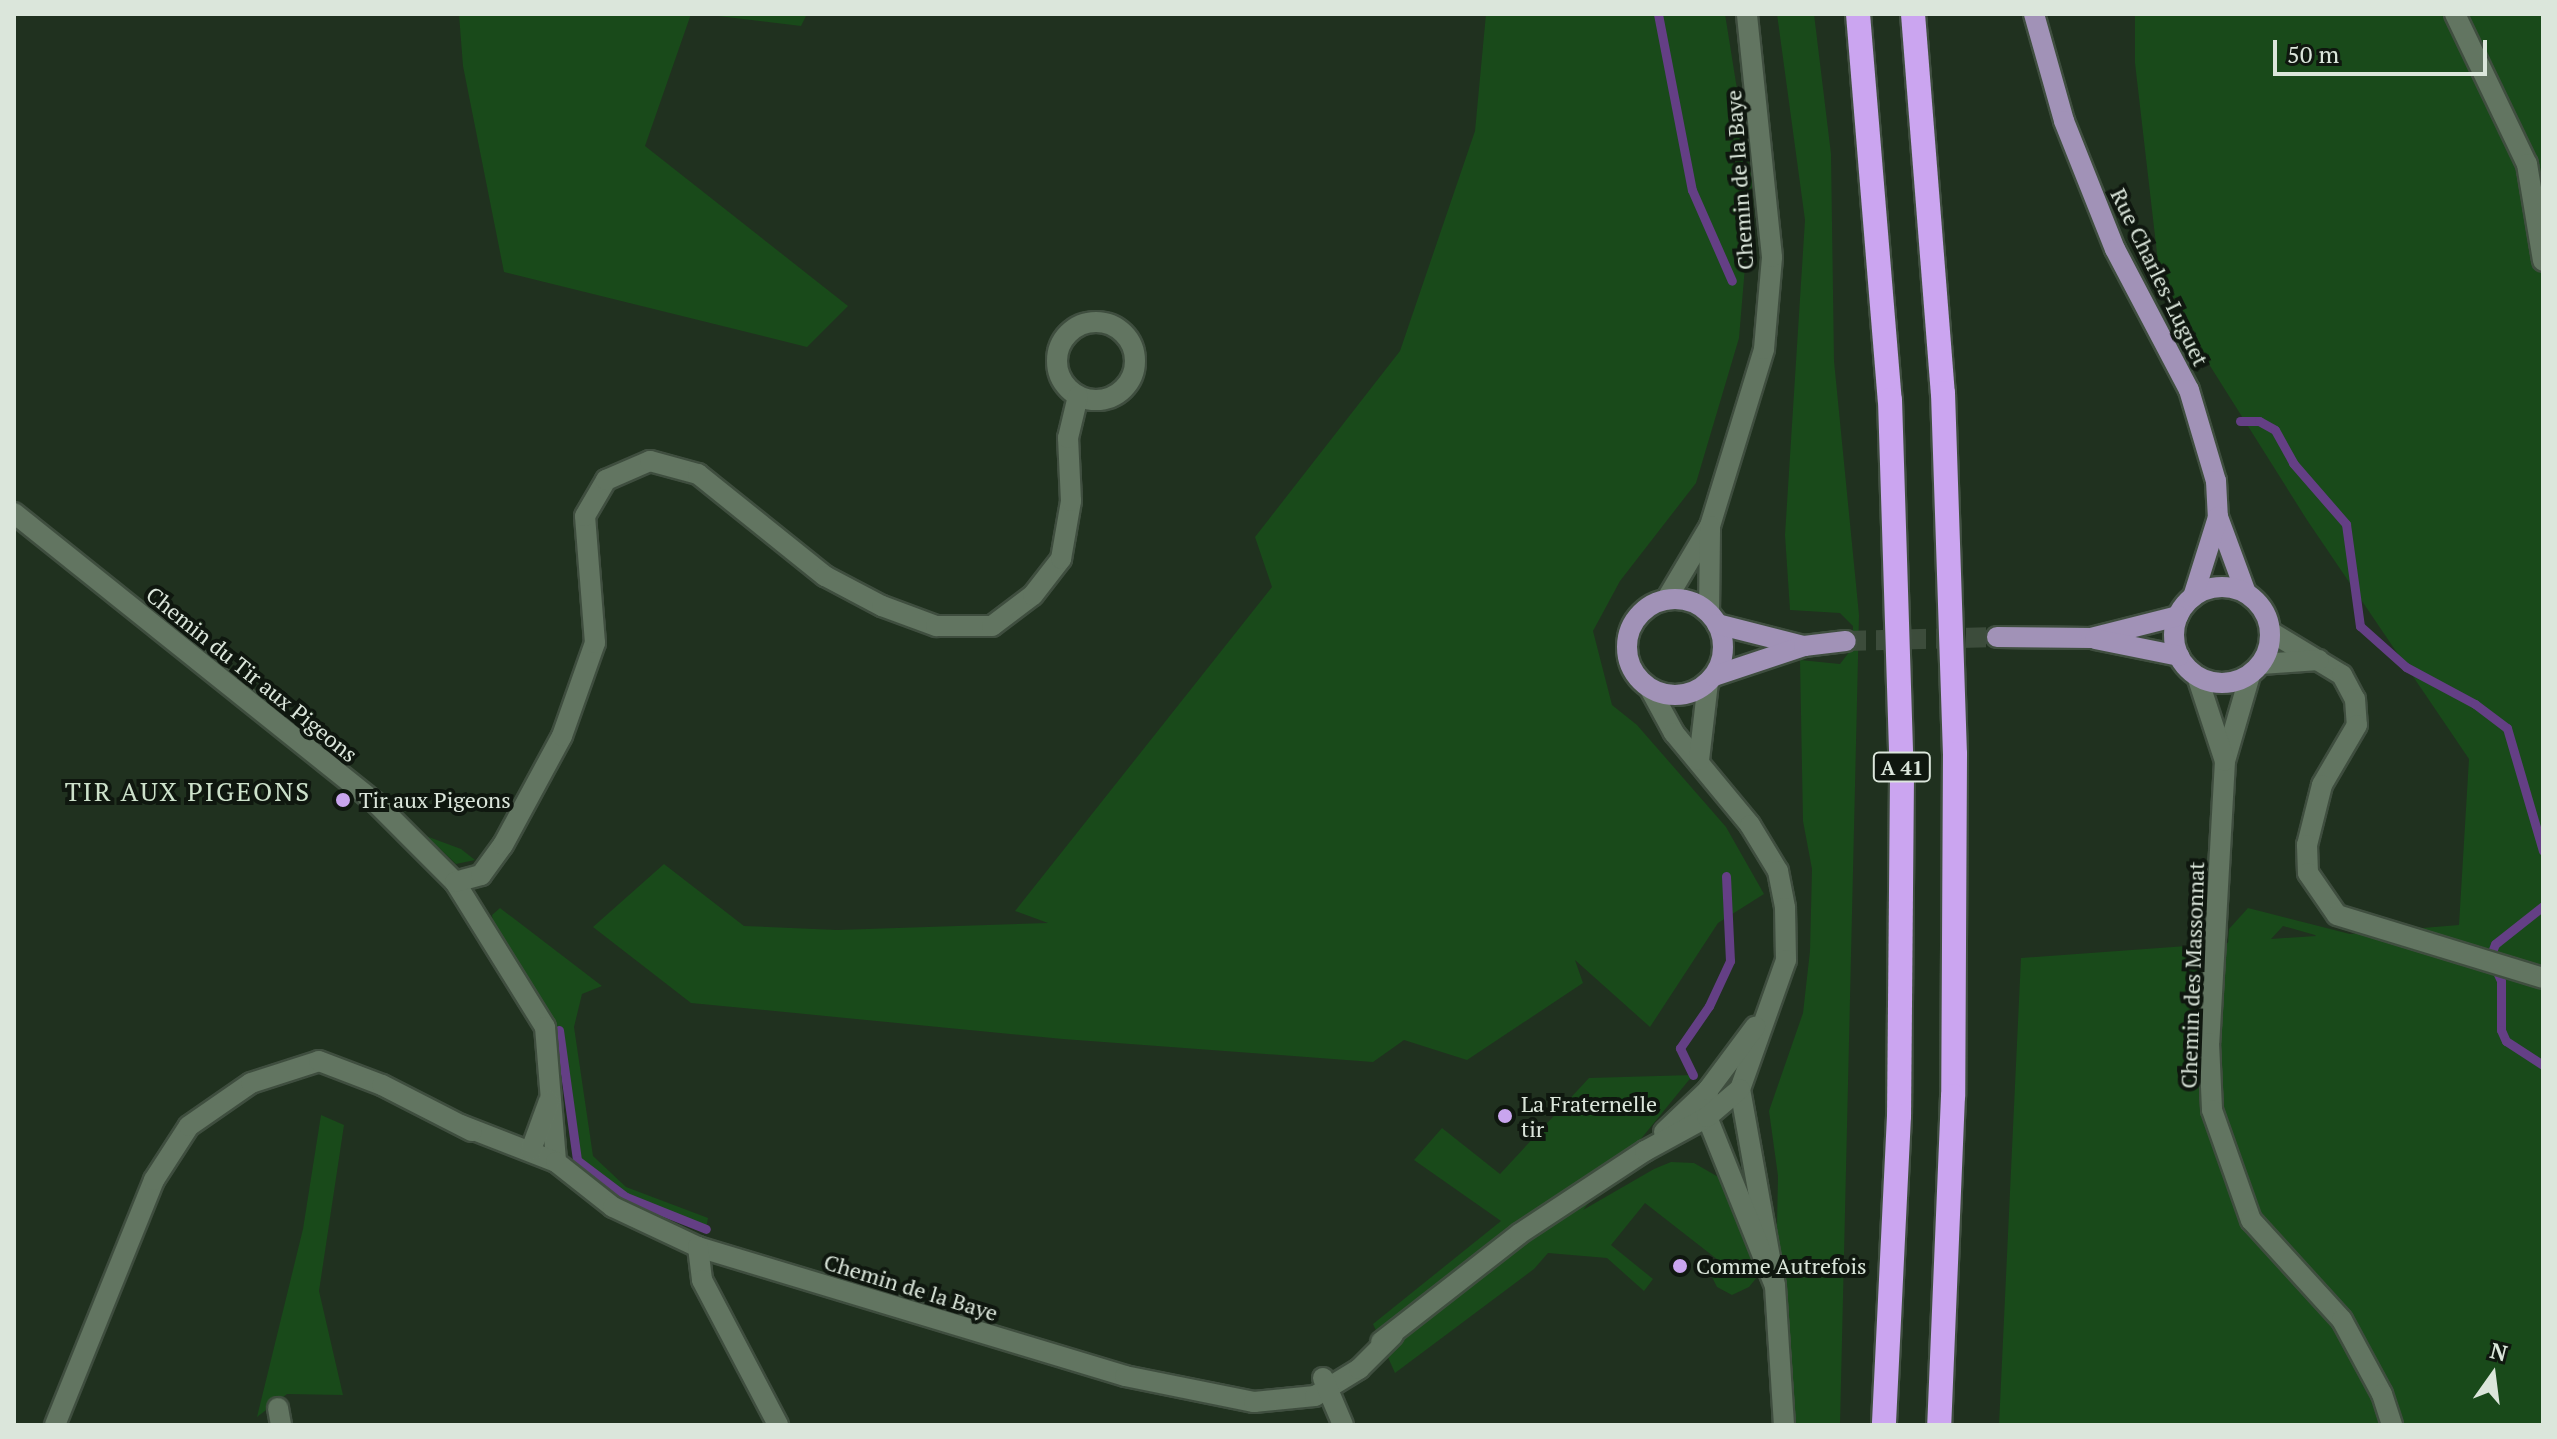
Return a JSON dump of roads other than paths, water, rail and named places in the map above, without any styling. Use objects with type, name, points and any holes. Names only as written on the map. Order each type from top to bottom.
[{"type":"highway","name":"A 41","points":[[1858,14],[1890,400],[1902,760],[1899,1116],[1884,1425]]},
{"type":"highway","name":"A 41","points":[[1913,14],[1943,393],[1955,754],[1953,1096],[1939,1425]]},
{"type":"main road","name":"Rue Charles-Luguet","points":[[2034,14],[2064,121],[2115,249],[2189,390],[2216,481],[2218,517],[2246,593]]},
{"type":"main road","name":"Rue Charles-Luguet","points":[[2193,597],[2218,517]]},
{"type":"main road","points":[[2223,587],[2246,593],[2266,614],[2271,632],[2256,669],[2224,684],[2197,676],[2179,656],[2174,636],[2178,616],[2193,597],[2223,587]]},
{"type":"main road","points":[[1804,646],[1713,618],[1690,602],[1666,600],[1639,615],[1627,643],[1631,668],[1650,689],[1677,696],[1711,679],[1804,646],[1846,641]]},
{"type":"main road","points":[[2091,638],[2178,616]]},
{"type":"main road","points":[[1711,679],[1723,645],[1713,618]]},
{"type":"main road","points":[[1997,637],[2091,638],[2179,656]]},
{"type":"street","name":"Chemin de la Baye","points":[[1666,600],[1710,526],[1764,349],[1772,257],[1747,14]]},
{"type":"street","points":[[2455,14],[2527,164],[2543,261]]},
{"type":"street","points":[[455,882],[481,875],[503,845],[562,736],[595,643],[585,516],[606,480],[650,461],[698,474],[825,576],[882,606],[936,626],[992,626],[1033,595],[1061,559],[1071,501],[1068,438],[1078,396]]},
{"type":"street","name":"Chemin du Tir aux Pigeons","points":[[14,513],[378,805],[455,882],[545,1027],[551,1094],[542,1160]]},
{"type":"street","name":"Chemin de la Baye","points":[[1710,526],[1713,618]]},
{"type":"street","points":[[2271,632],[2342,675],[2355,699],[2357,725],[2319,795],[2307,845],[2308,873],[2337,915],[2543,978]]},
{"type":"street","points":[[2256,669],[2319,660]]},
{"type":"street","name":"Chemin des Massonnat","points":[[2256,669],[2225,761],[2209,1043],[2212,1110],[2251,1220],[2342,1320],[2382,1394],[2392,1425]]},
{"type":"street","name":"Chemin des Massonnat","points":[[2197,676],[2225,761]]},
{"type":"street","points":[[1699,760],[1711,679]]},
{"type":"street","points":[[1319,1387],[1393,1335],[1519,1234],[1645,1151],[1707,1117],[1740,1089],[1786,960],[1785,908],[1778,871],[1699,760],[1674,733],[1650,689]]},
{"type":"street","points":[[1645,1151],[1708,1090],[1770,1007]]},
{"type":"street","points":[[55,1425],[154,1180],[189,1126],[251,1083],[319,1061],[542,1160]]},
{"type":"street","points":[[1740,1089],[1775,1286],[1784,1425]]},
{"type":"street","points":[[1708,1090],[1707,1117],[1775,1286]]},
{"type":"street","name":"Chemin de la Baye","points":[[542,1160],[613,1207],[706,1249],[1125,1376],[1230,1398],[1319,1387]]},
{"type":"street","points":[[706,1249],[702,1280],[778,1425]]},
{"type":"street","points":[[1319,1387],[1330,1425]]},
{"type":"street","points":[[1319,1387],[1343,1425]]},
{"type":"waterway","points":[[1658,14],[1692,190],[1732,281]]},
{"type":"waterway","points":[[2240,421],[2259,421],[2275,430],[2293,463],[2346,524],[2360,626],[2406,667],[2475,704],[2507,728],[2543,851]]},
{"type":"waterway","points":[[1693,1075],[1680,1048],[1709,1006],[1730,961],[1726,876]]},
{"type":"waterway","points":[[2543,906],[2495,944],[2490,957],[2501,981],[2501,1030],[2506,1041],[2543,1065]]},
{"type":"waterway","points":[[559,1030],[577,1160],[626,1197],[706,1229]]},
{"type":"tunnel","points":[[1846,641],[1997,637]]},
{"type":"place","name":"Tir aux Pigeons","points":[[343,800]]},
{"type":"place","name":"La Fraternelle tir","points":[[1505,1116]]},
{"type":"place","name":"Comme Autrefois","points":[[1680,1266]]},
{"type":"district","name":"TIR AUX PIGEONS","points":[[188,792]]}]
